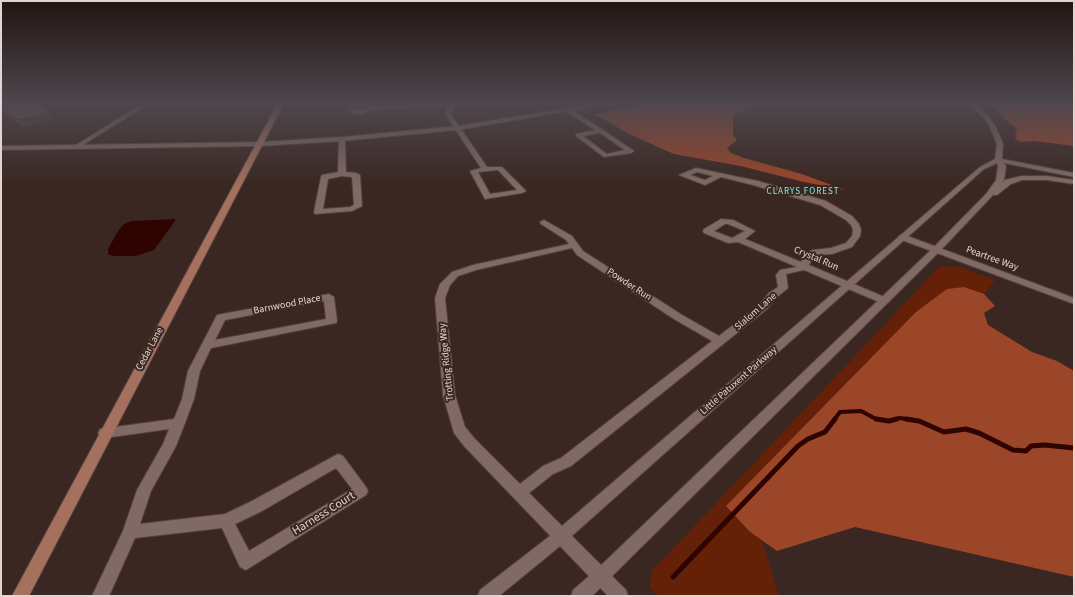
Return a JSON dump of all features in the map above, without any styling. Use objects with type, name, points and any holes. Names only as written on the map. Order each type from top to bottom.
[{"type":"main road","name":"Cedar Lane","points":[[20,596],[266,131]]},
{"type":"street","points":[[76,147],[102,131]]},
{"type":"street","points":[[1,148],[260,144],[342,139],[427,131]]},
{"type":"street","points":[[459,131],[485,170]]},
{"type":"street","points":[[601,131],[631,151],[606,156],[578,135],[601,131]]},
{"type":"street","points":[[989,196],[1000,180],[996,163],[1000,144],[995,131]]},
{"type":"street","points":[[342,139],[342,174]]},
{"type":"street","points":[[996,163],[1074,175]]},
{"type":"street","points":[[996,163],[1074,182]]},
{"type":"street","name":"Little Patuxent Parkway","points":[[486,596],[560,537],[902,237],[996,163]]},
{"type":"street","points":[[500,168],[522,191],[488,196],[474,171],[485,170],[500,168]]},
{"type":"street","points":[[342,174],[356,175],[358,206],[352,209],[318,212],[325,177],[342,174]]},
{"type":"street","name":"Slalom Lane","points":[[519,494],[548,470],[566,462],[763,307],[773,295],[783,288],[781,275],[783,272],[800,269],[804,266],[809,255],[841,249],[853,241],[857,230],[855,224],[849,218],[823,203],[720,174]]},
{"type":"street","points":[[579,596],[602,577],[883,300],[936,250],[989,196],[1008,182],[1021,178],[1047,178],[1074,182]]},
{"type":"street","name":"Powder Run","points":[[544,222],[563,233],[580,253],[678,317],[720,341]]},
{"type":"street","name":"Peartree Way","points":[[902,237],[1074,301]]},
{"type":"street","name":"Crystal Run","points":[[739,238],[883,300]]},
{"type":"street","name":"Trotting Ridge Way","points":[[574,245],[463,271],[455,274],[445,284],[441,294],[449,395],[459,429],[469,442],[560,537],[620,596]]},
{"type":"street","name":"Barnwood Place","points":[[100,596],[130,532],[144,490],[163,459],[179,423],[188,399],[194,371],[206,345],[221,317],[329,297],[332,321],[206,345]]},
{"type":"street","points":[[105,433],[179,423]]},
{"type":"street","name":"Harness Court","points":[[130,532],[226,521],[257,506],[338,460],[361,491],[246,562],[226,521]]},
{"type":"shaded area","points":[[624,131],[733,131],[733,135],[737,140],[727,148],[731,153],[802,174],[845,190],[804,182],[741,166],[674,154]]},
{"type":"shaded area","points":[[1016,131],[1074,131],[1074,146],[1034,141],[1022,142],[1014,139],[1017,137],[1015,133]]},
{"type":"shaded area","points":[[175,219],[154,250],[136,256],[113,256],[108,254],[108,249],[118,231],[124,224],[132,221]]},
{"type":"shaded area","points":[[940,266],[960,267],[995,280],[963,322],[1074,370],[1074,550],[838,513],[758,528],[779,596],[658,596],[650,588],[652,571]]},
{"type":"shaded area","points":[[964,287],[984,294],[995,306],[984,313],[988,325],[1032,352],[1057,361],[1074,371],[1074,577],[855,527],[777,551],[749,531],[726,506],[916,312],[947,289]]},
{"type":"waterway","points":[[834,420],[840,412],[861,411],[876,419]]},
{"type":"waterway","points":[[893,420],[900,418],[906,419]]},
{"type":"waterway","points":[[673,577],[798,446],[808,439],[825,432],[835,419]]},
{"type":"waterway","points":[[876,419],[889,421],[893,420]]},
{"type":"waterway","points":[[876,419],[882,420]]},
{"type":"waterway","points":[[893,420],[897,419]]},
{"type":"waterway","points":[[906,419],[919,421],[944,432],[966,429],[979,433],[1013,450],[1026,451],[1031,446],[1045,445],[1074,448]]},
{"type":"waterway","points":[[906,419],[912,420]]},
{"type":"district","name":"CLARYS FOREST","points":[[803,192]]}]
